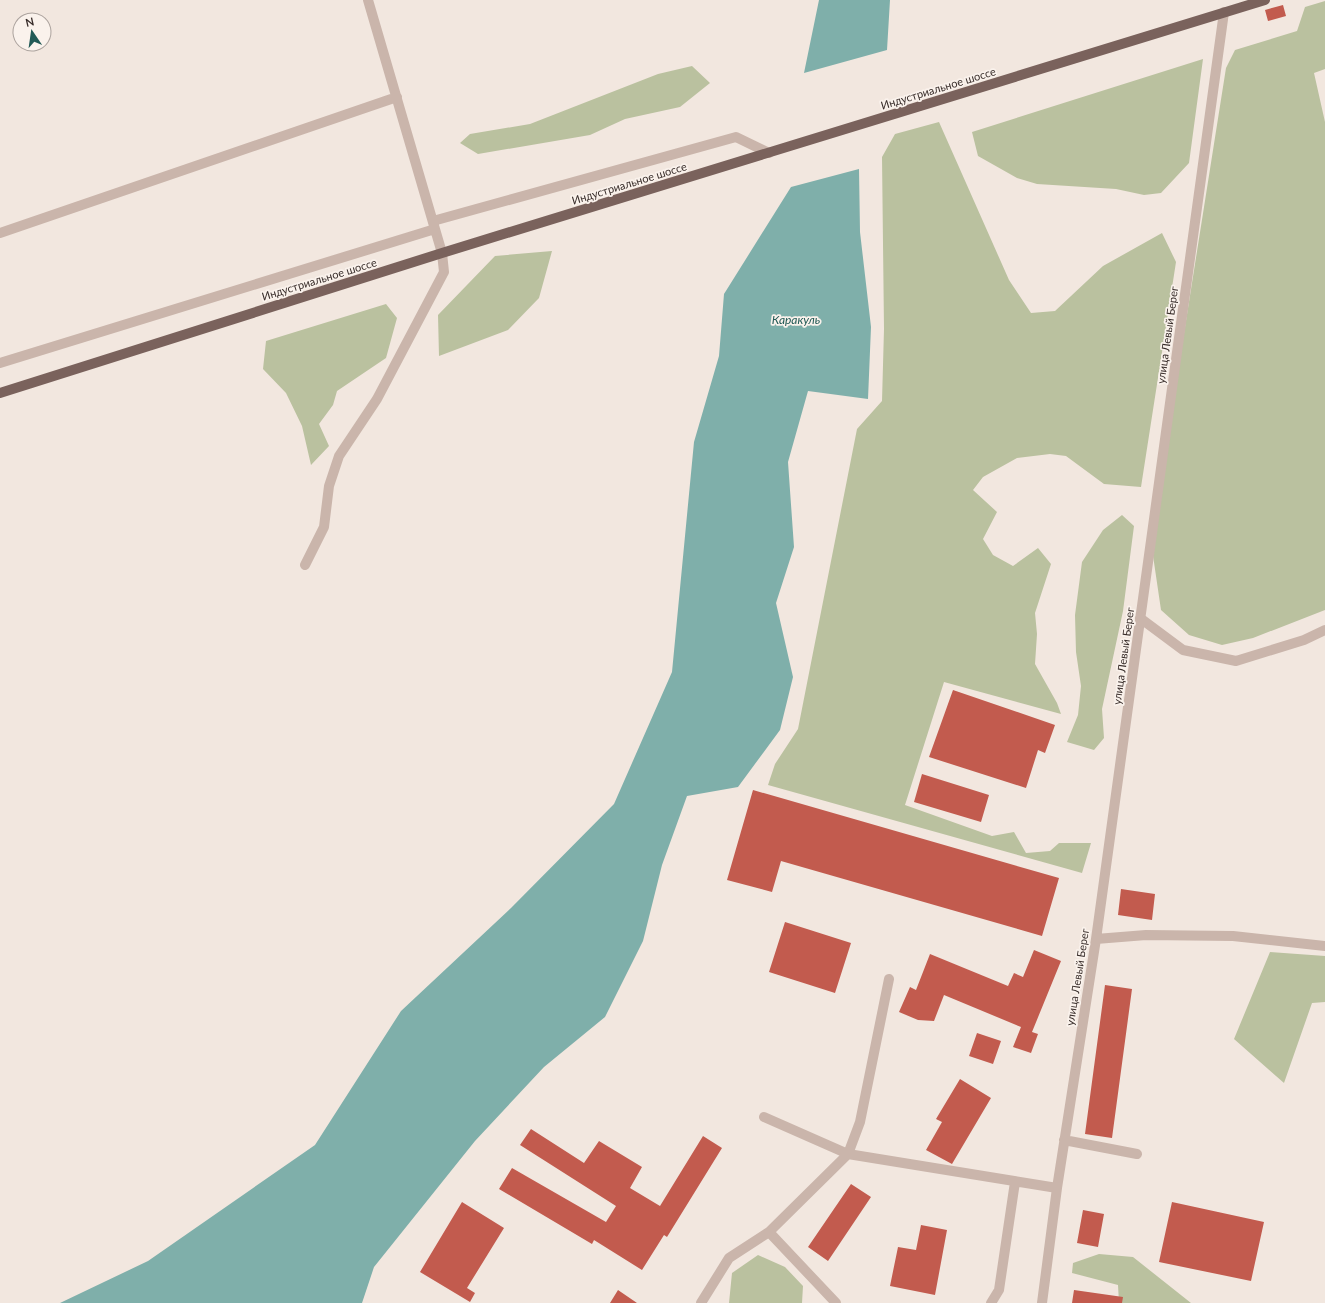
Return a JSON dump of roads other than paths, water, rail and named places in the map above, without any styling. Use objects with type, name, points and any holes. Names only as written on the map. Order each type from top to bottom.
[{"type":"main road","name":"Индустриальное шоссе","points":[[0,392],[442,253],[1265,0]]},
{"type":"street","points":[[304,565],[324,527],[329,486],[339,456],[377,399],[444,272],[442,253],[368,0]]},
{"type":"street","name":"улица Левый Берег","points":[[1042,1303],[1064,1140],[1096,939],[1224,12]]},
{"type":"street","points":[[0,233],[397,97]]},
{"type":"street","points":[[0,363],[434,225],[736,137],[769,153]]},
{"type":"street","points":[[1140,618],[1183,650],[1236,662],[1304,640],[1325,630]]},
{"type":"street","points":[[1096,939],[1146,935],[1233,936],[1325,946]]},
{"type":"street","points":[[701,1303],[729,1258],[769,1232],[848,1154],[860,1122],[888,979]]},
{"type":"street","points":[[764,1117],[848,1154],[1057,1188]]},
{"type":"street","points":[[1064,1140],[1136,1154]]},
{"type":"street","points":[[991,1303],[999,1290],[1014,1182]]},
{"type":"street","points":[[769,1232],[836,1303]]},
{"type":"water","points":[[819,0],[890,0],[887,50],[804,73]]},
{"type":"water","name":"Каракуль","points":[[859,169],[860,232],[871,327],[868,399],[808,391],[788,462],[794,547],[776,603],[793,677],[780,730],[738,787],[687,796],[662,865],[643,941],[605,1017],[544,1067],[475,1141],[374,1267],[362,1303],[60,1303],[148,1261],[315,1145],[401,1011],[511,908],[614,804],[672,672],[694,442],[719,356],[724,294],[791,187]]}]
